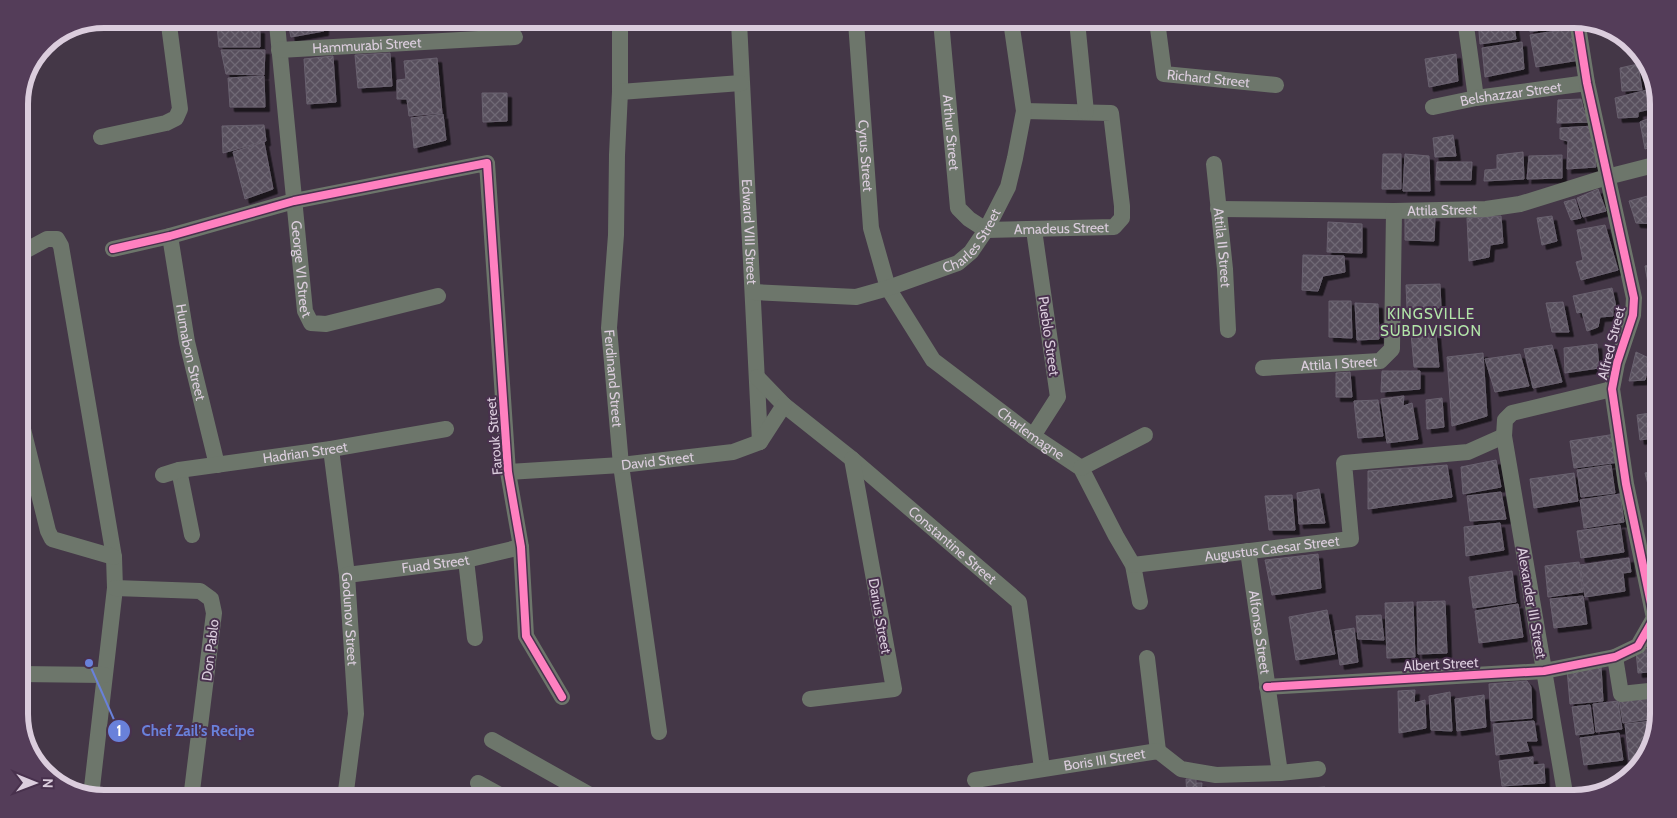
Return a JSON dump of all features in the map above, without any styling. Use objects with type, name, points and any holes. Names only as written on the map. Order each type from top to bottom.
[{"type":"street","points":[[101,137],[166,124],[176,118],[180,109],[169,27]]},
{"type":"street","name":"George VI Street","points":[[277,27],[305,311],[311,323],[326,324],[438,296]]},
{"type":"street","name":"Ferdinand Street","points":[[620,27],[616,235],[609,328],[621,465],[659,732]]},
{"type":"street","name":"Edward VIII Street","points":[[739,27],[760,442]]},
{"type":"street","name":"Cyrus Street","points":[[856,27],[871,228],[888,288]]},
{"type":"street","name":"Arthur Street","points":[[942,27],[958,208],[969,219],[986,230]]},
{"type":"street","name":"Charles Street","points":[[754,292],[856,297],[888,288],[958,263],[971,252],[986,230],[1008,187],[1024,111],[1013,27]]},
{"type":"street","points":[[1024,111],[1086,112],[1078,27]]},
{"type":"street","name":"Richard Street","points":[[1158,27],[1164,74],[1276,85]]},
{"type":"street","points":[[1466,27],[1476,98]]},
{"type":"street","name":"Alfred Street","points":[[1578,28],[1587,83],[1634,298],[1633,315],[1616,363],[1612,389],[1626,484],[1650,598]]},
{"type":"street","name":"Hammurabi Street","points":[[279,50],[515,37]]},
{"type":"street","points":[[620,92],[742,83]]},
{"type":"street","name":"Belshazzar Street","points":[[1433,107],[1476,98],[1587,83]]},
{"type":"street","name":"Amadeus Street","points":[[986,230],[1114,227],[1122,218],[1111,113],[1086,112]]},
{"type":"street","name":"Farouk Street","points":[[294,200],[487,163],[508,472],[521,547],[526,636],[562,697]]},
{"type":"street","name":"Attila II Street","points":[[1214,164],[1225,269],[1228,330]]},
{"type":"street","name":"Attila Street","points":[[1218,209],[1394,211],[1486,209],[1520,204],[1649,166]]},
{"type":"street","points":[[113,249],[170,236],[294,200]]},
{"type":"street","name":"Attila I Street","points":[[1263,368],[1380,361],[1392,349],[1394,211]]},
{"type":"street","name":"Pueblo Street","points":[[1034,230],[1058,396],[1034,436]]},
{"type":"street","name":"Humabon Street","points":[[170,236],[188,342],[217,465]]},
{"type":"street","points":[[28,249],[47,239],[57,239],[61,246],[114,557],[115,588],[92,790]]},
{"type":"street","name":"Charlemagne","points":[[888,288],[933,360],[1034,436],[1081,468],[1133,565],[1140,602]]},
{"type":"street","name":"Constantine Street","points":[[758,377],[784,405],[852,460],[1019,602],[1042,768]]},
{"type":"street","points":[[1504,436],[1506,420],[1512,413],[1612,389]]},
{"type":"street","points":[[760,442],[784,405]]},
{"type":"street","name":"Hadrian Street","points":[[192,535],[171,472],[330,449],[446,429]]},
{"type":"street","points":[[1081,468],[1145,435]]},
{"type":"street","name":"Augustus Caesar Street","points":[[1133,565],[1351,539],[1344,463],[1468,452],[1504,436]]},
{"type":"street","name":"Alexander III Street","points":[[1504,436],[1564,790]]},
{"type":"street","name":"David Street","points":[[508,472],[621,465],[733,452],[760,442]]},
{"type":"street","name":"Godunov Street","points":[[330,449],[347,575],[356,714],[346,790]]},
{"type":"street","points":[[28,450],[48,531],[52,539],[114,557]]},
{"type":"street","name":"Darius Street","points":[[810,699],[894,689],[852,460]]},
{"type":"street","name":"Fuad Street","points":[[347,575],[466,560],[521,547]]},
{"type":"street","name":"Alfonso Street","points":[[1248,551],[1280,773]]},
{"type":"street","points":[[466,560],[475,638]]},
{"type":"street","name":"Don Pablo","points":[[115,588],[200,591],[211,599],[214,613],[192,790]]},
{"type":"street","name":"Alfred Street","points":[[1615,657],[1638,646],[1650,625]]},
{"type":"street","points":[[1615,657],[1621,694],[1650,691]]},
{"type":"street","name":"Albert Street","points":[[1267,687],[1544,671],[1615,657]]},
{"type":"street","points":[[1147,658],[1158,751]]},
{"type":"street","points":[[28,674],[104,675]]},
{"type":"street","points":[[492,740],[581,790]]},
{"type":"street","name":"Boris III Street","points":[[975,780],[1158,751],[1181,769],[1207,774],[1280,773],[1318,769]]},
{"type":"street","points":[[478,783],[491,790]]},
{"type":"building","points":[[217,27],[260,29],[260,47],[219,47]]},
{"type":"building","points":[[289,27],[324,27],[324,31],[291,37]]},
{"type":"building","points":[[1479,27],[1514,27],[1516,39],[1480,44]]},
{"type":"building","points":[[1529,27],[1559,27],[1530,32]]},
{"type":"building","points":[[1575,28],[1580,60],[1536,67],[1530,35]]},
{"type":"building","points":[[1522,42],[1524,69],[1485,77],[1482,48]]},
{"type":"building","points":[[221,50],[265,50],[264,75],[226,74]]},
{"type":"building","points":[[390,53],[392,86],[358,88],[355,55]]},
{"type":"building","points":[[1456,54],[1458,81],[1429,87],[1425,59]]},
{"type":"building","points":[[333,56],[336,102],[307,104],[304,59]]},
{"type":"building","points":[[437,58],[442,113],[409,116],[407,99],[397,99],[397,80],[406,79],[404,61]]},
{"type":"building","points":[[1638,64],[1642,90],[1622,91],[1620,68]]},
{"type":"building","points":[[264,76],[265,107],[230,107],[228,78]]},
{"type":"building","points":[[1647,90],[1649,109],[1638,112],[1638,117],[1618,118],[1615,98]]},
{"type":"building","points":[[482,93],[507,93],[507,121],[483,122]]},
{"type":"building","points":[[1581,99],[1584,111],[1592,109],[1594,122],[1557,123],[1558,100]]},
{"type":"building","points":[[443,114],[446,140],[414,148],[411,118]]},
{"type":"building","points":[[1649,118],[1649,148],[1645,149],[1640,122]]},
{"type":"building","points":[[264,125],[266,141],[223,153],[222,126]]},
{"type":"building","points":[[1594,126],[1596,167],[1567,169],[1568,141],[1560,139],[1560,128]]},
{"type":"building","points":[[1453,135],[1456,156],[1435,157],[1433,138]]},
{"type":"building","points":[[264,142],[273,189],[245,199],[233,152]]},
{"type":"building","points":[[1523,152],[1524,179],[1484,181],[1485,170],[1497,169],[1497,155]]},
{"type":"building","points":[[1383,154],[1401,154],[1401,189],[1382,189]]},
{"type":"building","points":[[1405,154],[1429,156],[1430,191],[1403,191]]},
{"type":"building","points":[[1562,155],[1562,178],[1527,179],[1529,156]]},
{"type":"building","points":[[1437,162],[1472,162],[1471,180],[1436,180]]},
{"type":"building","points":[[1598,189],[1606,211],[1583,217],[1577,198]]},
{"type":"building","points":[[1649,196],[1649,224],[1636,223],[1629,201]]},
{"type":"building","points":[[1575,199],[1581,218],[1571,220],[1564,202]]},
{"type":"building","points":[[1501,216],[1503,243],[1490,245],[1489,257],[1469,261],[1467,218]]},
{"type":"building","points":[[1552,216],[1557,241],[1542,245],[1537,218]]},
{"type":"building","points":[[1435,217],[1434,241],[1405,240],[1405,218]]},
{"type":"building","points":[[1328,222],[1362,224],[1362,253],[1327,252]]},
{"type":"building","points":[[1605,225],[1618,270],[1581,280],[1576,262],[1583,260],[1577,230]]},
{"type":"building","points":[[1303,255],[1344,256],[1345,272],[1323,276],[1318,291],[1302,290]]},
{"type":"building","points":[[1649,265],[1649,291],[1645,266]]},
{"type":"building","points":[[1440,284],[1441,308],[1407,308],[1406,285]]},
{"type":"building","points":[[1612,288],[1616,307],[1613,308],[1613,316],[1600,317],[1598,327],[1587,331],[1582,312],[1577,313],[1573,296]]},
{"type":"building","points":[[1329,301],[1351,301],[1352,338],[1329,337]]},
{"type":"building","points":[[1563,302],[1569,332],[1552,332],[1546,303]]},
{"type":"building","points":[[1355,303],[1378,304],[1379,339],[1357,340]]},
{"type":"building","points":[[1411,333],[1436,334],[1439,367],[1414,367]]},
{"type":"building","points":[[1597,344],[1599,368],[1565,373],[1564,348]]},
{"type":"building","points":[[1552,345],[1562,382],[1533,388],[1524,349]]},
{"type":"building","points":[[1636,352],[1649,358],[1645,380],[1629,381]]},
{"type":"building","points":[[1483,353],[1487,416],[1452,426],[1447,357]]},
{"type":"building","points":[[1520,354],[1529,386],[1495,392],[1485,359]]},
{"type":"building","points":[[1382,371],[1420,371],[1420,389],[1381,392]]},
{"type":"building","points":[[1350,372],[1352,397],[1336,397],[1336,373]]},
{"type":"building","points":[[1404,396],[1403,406],[1412,403],[1418,439],[1387,443],[1381,399]]},
{"type":"building","points":[[1442,398],[1444,427],[1427,429],[1426,400]]},
{"type":"building","points":[[1378,400],[1383,436],[1358,438],[1354,401]]},
{"type":"building","points":[[1650,413],[1650,439],[1640,440],[1637,415]]},
{"type":"building","points":[[1616,434],[1620,462],[1574,468],[1570,441]]},
{"type":"building","points":[[1496,460],[1501,487],[1463,494],[1461,467]]},
{"type":"building","points":[[1447,465],[1452,497],[1368,509],[1368,471]]},
{"type":"building","points":[[1611,465],[1615,493],[1581,497],[1577,470]]},
{"type":"building","points":[[1650,472],[1650,491],[1645,473]]},
{"type":"building","points":[[1574,473],[1578,501],[1534,508],[1530,479]]},
{"type":"building","points":[[1319,489],[1325,523],[1299,524],[1297,493]]},
{"type":"building","points":[[1501,492],[1506,519],[1470,521],[1467,496]]},
{"type":"building","points":[[1620,494],[1624,522],[1584,528],[1580,500]]},
{"type":"building","points":[[1292,495],[1295,530],[1269,530],[1265,496]]},
{"type":"building","points":[[1500,523],[1504,550],[1466,556],[1464,527]]},
{"type":"building","points":[[1620,525],[1624,552],[1581,558],[1577,531]]},
{"type":"building","points":[[1318,554],[1321,588],[1272,595],[1265,560]]},
{"type":"building","points":[[1629,558],[1631,572],[1623,573],[1625,591],[1585,597],[1580,565]]},
{"type":"building","points":[[1579,562],[1583,592],[1548,597],[1545,566]]},
{"type":"building","points":[[1512,571],[1516,602],[1473,608],[1469,577]]},
{"type":"building","points":[[1583,596],[1587,624],[1554,628],[1550,599]]},
{"type":"building","points":[[1445,601],[1447,653],[1418,654],[1417,602]]},
{"type":"building","points":[[1413,602],[1415,657],[1387,658],[1385,603]]},
{"type":"building","points":[[1518,604],[1523,637],[1479,643],[1475,611]]},
{"type":"building","points":[[1327,610],[1335,654],[1296,660],[1289,617]]},
{"type":"building","points":[[1381,615],[1384,640],[1358,639],[1356,616]]},
{"type":"building","points":[[1354,628],[1358,662],[1340,665],[1335,631]]},
{"type":"building","points":[[1650,648],[1650,672],[1638,673],[1636,650]]},
{"type":"building","points":[[1601,666],[1603,701],[1570,704],[1567,669]]},
{"type":"building","points":[[1527,681],[1531,687],[1532,718],[1491,721],[1489,684]]},
{"type":"building","points":[[1415,690],[1414,703],[1425,700],[1426,728],[1399,733],[1398,691]]},
{"type":"building","points":[[1450,692],[1452,731],[1431,730],[1429,696]]},
{"type":"building","points":[[1484,695],[1486,727],[1457,731],[1455,699]]},
{"type":"building","points":[[1650,695],[1649,719],[1623,723],[1619,699]]},
{"type":"building","points":[[1618,701],[1622,729],[1596,732],[1593,704]]},
{"type":"building","points":[[1590,705],[1594,733],[1576,735],[1572,707]]},
{"type":"building","points":[[1534,721],[1537,741],[1526,741],[1529,751],[1496,755],[1493,724]]},
{"type":"building","points":[[1649,721],[1642,748],[1635,759],[1629,760],[1625,724]]},
{"type":"building","points":[[1619,733],[1623,760],[1584,765],[1580,738]]},
{"type":"building","points":[[1533,757],[1533,765],[1544,764],[1545,783],[1502,786],[1499,761]]},
{"type":"building","points":[[1186,779],[1196,779],[1196,783],[1202,783],[1201,790],[1187,790]]},
{"type":"building","points":[[1325,787],[1325,790],[1296,789]]},
{"type":"cycle path","points":[[1578,28],[1587,83],[1634,298],[1633,315],[1617,363],[1612,389],[1626,484],[1650,598]]},
{"type":"cycle path","points":[[113,249],[170,236],[294,201],[487,163],[508,472],[521,547],[526,636],[562,697]]},
{"type":"cycle path","points":[[1267,687],[1544,671],[1615,657],[1638,646],[1650,625]]},
{"type":"place","name":"Chef Zail’s Recipe","points":[[89,663]]},
{"type":"district","name":"KINGSVILLE SUBDIVISION","points":[[1431,322]]}]
